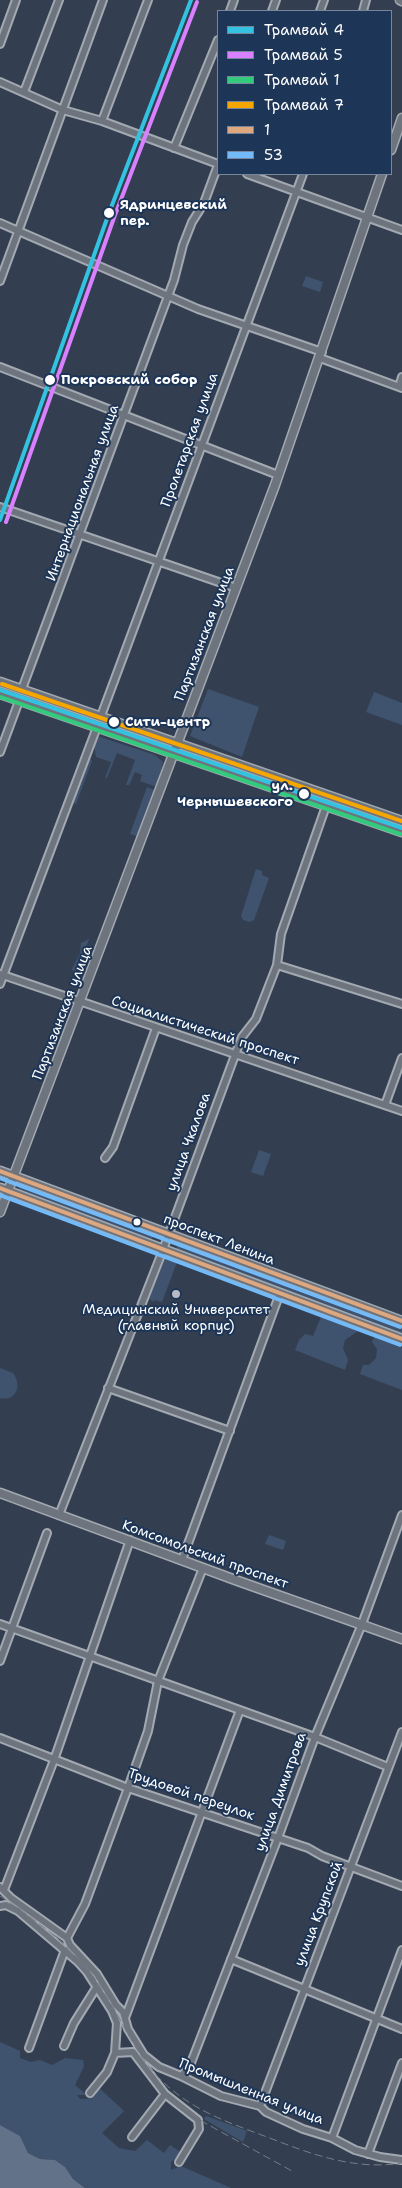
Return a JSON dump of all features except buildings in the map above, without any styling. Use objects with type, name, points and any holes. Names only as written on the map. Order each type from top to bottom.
[{"type":"main road","points":[[392,147],[402,118]]},
{"type":"main road","name":"Партизанская улица","points":[[0,1212],[4,1190],[13,1176],[80,1003],[278,475],[382,175]]},
{"type":"main road","points":[[0,682],[402,821]]},
{"type":"main road","points":[[0,694],[402,832]]},
{"type":"main road","points":[[69,718],[74,706]]},
{"type":"main road","points":[[360,818],[364,807]]},
{"type":"main road","name":"проспект Ленина","points":[[0,1171],[402,1322]]},
{"type":"main road","name":"проспект Ленина","points":[[4,1190],[402,1339]]},
{"type":"main road","name":"Комсомольский проспект","points":[[0,1493],[203,1568],[402,1638]]},
{"type":"street","points":[[0,44],[16,0]]},
{"type":"street","points":[[24,92],[59,0]]},
{"type":"street","points":[[0,281],[103,0]]},
{"type":"street","points":[[102,121],[148,0]]},
{"type":"street","points":[[174,148],[217,42]]},
{"type":"street","points":[[0,82],[63,110],[102,121],[217,164]]},
{"type":"street","name":"Интернациональная улица","points":[[22,689],[125,416],[168,297],[186,238],[192,222],[204,202],[217,167]]},
{"type":"street","name":"Пролетарская улица","points":[[101,716],[303,175]]},
{"type":"street","points":[[265,177],[296,192],[402,230]]},
{"type":"street","points":[[0,223],[168,297],[321,355],[400,388],[402,377]]},
{"type":"street","points":[[0,367],[278,475]]},
{"type":"street","points":[[0,507],[236,588]]},
{"type":"street","points":[[0,752],[19,701]]},
{"type":"street","points":[[0,984],[96,727]]},
{"type":"street","name":"улица Чкалова","points":[[59,1515],[169,1234],[235,1054],[242,1037],[256,1019],[277,965],[281,934],[326,806]]},
{"type":"street","points":[[277,965],[402,1004]]},
{"type":"street","name":"Социалистический проспект","points":[[2,975],[402,1111]]},
{"type":"street","points":[[105,1158],[113,1147],[156,1028]]},
{"type":"street","points":[[385,1105],[402,1058]]},
{"type":"street","points":[[182,1560],[280,1293]]},
{"type":"street","points":[[108,1388],[230,1432]]},
{"type":"street","name":"улица Димитрова","points":[[181,2076],[189,2068],[315,1737],[362,1624],[402,1515]]},
{"type":"street","points":[[0,1661],[47,1533]]},
{"type":"street","points":[[2,1889],[54,1760],[130,1540]]},
{"type":"street","points":[[67,1938],[85,1904],[128,1788],[148,1731],[158,1681],[203,1568]]},
{"type":"street","points":[[0,1624],[315,1737],[388,1767]]},
{"type":"street","points":[[124,2020],[240,1710]]},
{"type":"street","name":"улица Крупской","points":[[260,2106],[303,1988],[402,1732]]},
{"type":"street","name":"Трудовой переулок","points":[[0,1738],[128,1788],[308,1848],[402,1886]]},
{"type":"street","name":"Промышленная улица","points":[[2,1889],[11,1898],[67,1938],[70,1945],[105,1986],[116,2005],[123,2012],[124,2020],[148,2059],[164,2070],[181,2076],[221,2096],[260,2106],[266,2112],[332,2138],[355,2150],[390,2159],[402,2160]]},
{"type":"street","points":[[0,1906],[6,1905],[18,1911],[65,1950],[87,1972],[112,2011],[117,2023],[115,2053],[107,2072],[90,2093]]},
{"type":"street","points":[[29,2048],[65,1950]]},
{"type":"street","points":[[332,2138],[402,1950]]},
{"type":"street","points":[[231,1959],[402,2029]]},
{"type":"street","points":[[64,2046],[74,2023],[96,1988]]},
{"type":"street","points":[[115,2053],[133,2052],[165,2094],[198,2120],[199,2129],[179,2162]]},
{"type":"street","points":[[368,2154],[402,2063]]},
{"type":"street","points":[[132,2137],[165,2094]]},
{"type":"shaded area","points":[[306,276],[323,282],[320,292],[302,286]]},
{"type":"shaded area","points":[[208,689],[259,707],[242,757],[190,736]]},
{"type":"shaded area","points":[[374,692],[402,703],[402,725],[366,712]]},
{"type":"shaded area","points":[[97,736],[155,755],[163,762],[157,787],[140,781],[142,775],[135,772],[129,785],[126,785],[135,760],[117,753],[107,778],[105,778],[111,762],[96,757],[94,745]]},
{"type":"shaded area","points":[[90,758],[92,761],[76,804],[72,803]]},
{"type":"shaded area","points":[[147,787],[156,791],[139,837],[130,834]]},
{"type":"shaded area","points":[[256,869],[262,871],[262,875],[269,878],[254,920],[250,922],[243,920],[241,916]]},
{"type":"shaded area","points":[[89,939],[75,977],[72,969],[80,953],[81,943]]},
{"type":"shaded area","points":[[259,1150],[271,1154],[263,1176],[251,1172]]},
{"type":"shaded area","points":[[21,1181],[155,1232],[151,1241],[18,1190]]},
{"type":"shaded area","points":[[179,1241],[402,1325],[402,1335],[176,1250]]},
{"type":"shaded area","points":[[165,1259],[177,1262],[162,1302],[155,1300],[154,1302],[149,1299]]},
{"type":"shaded area","points":[[321,1317],[358,1331],[345,1340],[343,1348],[348,1360],[345,1370],[295,1350],[299,1340],[305,1334],[313,1336]]},
{"type":"shaded area","points":[[374,1337],[402,1348],[402,1390],[360,1374],[363,1365],[369,1365],[376,1358],[377,1349],[372,1342]]},
{"type":"shaded area","points":[[0,1368],[13,1373],[17,1383],[14,1395],[6,1399],[0,1398]]},
{"type":"shaded area","points":[[269,1535],[286,1541],[283,1550],[265,1544]]},
{"type":"shaded area","points":[[0,2042],[20,2051],[20,2058],[31,2062],[40,2060],[52,2065],[65,2058],[83,2060],[84,2066],[75,2085],[87,2095],[77,2095],[80,2099],[88,2099],[97,2086],[124,2111],[102,2133],[119,2148],[135,2151],[147,2140],[164,2153],[170,2145],[182,2153],[171,2162],[171,2170],[181,2166],[231,2188],[85,2188],[73,2179],[65,2167],[55,2160],[40,2159],[28,2153],[20,2136],[0,2125]]},
{"type":"shaded area","points":[[206,2116],[247,2131],[243,2142],[204,2119]]},
{"type":"shaded area","points":[[0,2125],[20,2136],[28,2153],[40,2159],[55,2160],[65,2167],[73,2179],[85,2188],[0,2188]]},
{"type":"railway","points":[[0,1896],[41,1925],[78,1958],[107,1996],[144,2060],[163,2082],[190,2103],[218,2118],[325,2157],[371,2165],[402,2163]]},
{"type":"railway","points":[[181,2106],[205,2123],[292,2171]]},
{"type":"tram line","name":"4","points":[[0,520],[109,213],[191,0]]},
{"type":"tram line","name":"5","points":[[6,522],[115,215],[197,2]]},
{"type":"tram line","name":"7","points":[[2,684],[402,821]]},
{"type":"tram line","name":"4","points":[[0,690],[402,828]]},
{"type":"tram line","name":"1","points":[[0,697],[400,834]]},
{"type":"transit line","name":"1","points":[[0,1171],[402,1321]]},
{"type":"transit line","name":"53","points":[[0,1178],[400,1327]]},
{"type":"transit line","name":"1","points":[[0,1188],[402,1339]]},
{"type":"transit line","name":"53","points":[[0,1195],[400,1345]]},
{"type":"place","name":"Ядринцевский пер.","points":[[109,213]]},
{"type":"place","name":"Покровский собор","points":[[50,380]]},
{"type":"place","name":"Сити-центр","points":[[114,722]]},
{"type":"place","name":"ул. Чернышевского","points":[[304,794]]},
{"type":"place","name":"Медицинский Университет (главный корпус)","points":[[176,1294]]}]
